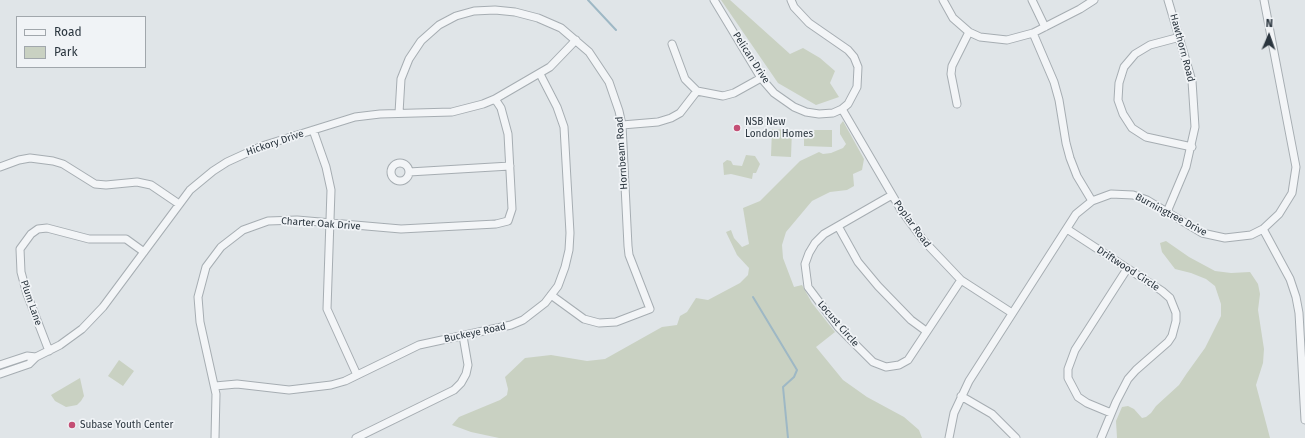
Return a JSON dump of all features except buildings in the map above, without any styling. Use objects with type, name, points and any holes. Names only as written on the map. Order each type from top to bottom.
[{"type":"street","name":"Pelican Drive","points":[[714,0],[761,78],[774,93],[794,107],[819,114],[833,113],[842,109]]},
{"type":"street","points":[[791,0],[794,7],[809,23],[848,50],[854,57],[858,67],[857,87],[850,100],[842,109]]},
{"type":"street","points":[[943,0],[953,18],[969,32],[980,37],[994,40],[1013,39],[1033,33],[1094,0]]},
{"type":"street","points":[[1032,0],[1045,27]]},
{"type":"street","name":"Hawthorn Road","points":[[1167,212],[1186,167],[1192,147],[1195,127],[1192,81],[1168,0]]},
{"type":"street","name":"Burningtree Drive","points":[[949,438],[954,413],[961,396],[1012,313],[1076,214],[1092,200],[1111,194],[1133,195],[1147,200],[1184,224],[1214,237],[1239,237],[1251,235],[1262,229],[1276,218],[1286,204],[1295,181],[1296,168],[1264,0]]},
{"type":"street","name":"Hornbeam Road","points":[[399,114],[401,79],[408,59],[420,41],[439,25],[456,16],[494,10],[515,12],[538,18],[561,28],[589,52],[609,82],[619,111],[622,125],[629,255],[650,308],[616,322],[599,323],[584,319],[551,295]]},
{"type":"street","points":[[957,104],[951,74],[952,66],[969,32]]},
{"type":"street","points":[[1033,33],[1057,94],[1070,158],[1077,176],[1092,200]]},
{"type":"street","points":[[1180,37],[1150,45],[1135,54],[1124,67],[1119,82],[1118,100],[1122,114],[1132,128],[1146,137],[1192,147]]},
{"type":"street","name":"Hickory Drive","points":[[0,374],[29,364],[36,357],[72,337],[92,319],[179,204],[200,181],[227,162],[262,146],[355,117],[452,112],[478,106],[495,99],[540,74],[560,59],[576,40]]},
{"type":"street","points":[[672,44],[685,79],[697,92],[723,96],[734,93],[761,78]]},
{"type":"street","name":"Buckeye Road","points":[[215,386],[238,384],[279,390],[298,390],[331,384],[357,375],[419,345],[511,325],[536,311],[558,286],[566,267],[570,233],[564,127],[560,112],[540,74]]},
{"type":"street","points":[[622,125],[658,122],[671,118],[680,113],[697,92]]},
{"type":"street","points":[[409,172],[510,166],[506,124],[495,99]]},
{"type":"street","name":"Poplar Road","points":[[842,109],[892,195],[924,241],[961,280],[1012,313]]},
{"type":"street","points":[[313,130],[326,167],[331,190],[327,309],[357,375]]},
{"type":"street","points":[[0,167],[19,160],[30,158],[53,161],[63,164],[96,184],[106,185],[137,182],[151,185],[179,204]]},
{"type":"street","name":"Charter Oak Drive","points":[[214,438],[215,386],[198,310],[201,282],[206,267],[231,237],[243,230],[262,223],[281,220],[401,229],[496,224],[508,220],[512,209],[510,166]]},
{"type":"street","name":"Locust Circle","points":[[892,195],[824,234],[815,243],[805,264],[808,287],[838,327],[868,357],[886,367],[899,365],[908,360],[961,280]]},
{"type":"street","points":[[838,226],[858,262],[878,286],[911,320],[926,331]]},
{"type":"street","name":"Plum Lane","points":[[49,351],[27,294],[21,272],[20,249],[31,234],[38,229],[46,228],[89,239],[126,239],[144,252]]},
{"type":"street","points":[[1262,229],[1290,279],[1296,297],[1299,313],[1305,420]]},
{"type":"street","name":"Driftwood Circle","points":[[1067,230],[1152,284],[1170,298],[1176,313],[1176,321],[1172,336],[1168,342],[1128,379],[1111,413],[1101,438]]},
{"type":"street","points":[[1111,413],[1087,403],[1078,397],[1068,378],[1068,369],[1075,350],[1127,269]]},
{"type":"street","points":[[356,438],[454,390],[461,383],[466,374],[468,365],[464,336]]},
{"type":"street","name":"Hickory Drive","points":[[0,365],[27,356],[36,357]]},
{"type":"street","points":[[961,396],[992,414],[1016,438]]},
{"type":"green space","points":[[721,0],[730,0],[790,54],[803,48],[820,58],[835,71],[830,83],[839,97],[816,105],[778,83]]},
{"type":"green space","points":[[843,121],[864,159],[862,170],[853,174],[854,186],[847,190],[830,192],[812,201],[786,232],[782,245],[783,258],[794,287],[802,285],[812,303],[835,332],[816,347],[843,380],[867,397],[904,417],[919,430],[922,438],[499,438],[471,432],[452,425],[459,417],[500,400],[507,395],[508,389],[505,377],[525,358],[551,355],[587,361],[605,359],[662,327],[677,325],[680,316],[687,312],[696,298],[708,300],[740,283],[748,275],[749,268],[737,255],[726,232],[731,230],[734,238],[742,247],[749,244],[743,208],[760,201],[800,161],[819,152],[823,154],[831,153],[843,148],[846,144],[840,134],[840,125]]},
{"type":"green space","points":[[772,129],[792,130],[791,157],[771,156]]},
{"type":"green space","points":[[804,130],[832,130],[832,147],[804,146]]},
{"type":"green space","points":[[746,155],[755,156],[760,164],[756,173],[753,173],[752,179],[731,174],[724,175],[723,163],[727,160],[731,161],[733,165],[742,166]]},
{"type":"green space","points":[[1166,241],[1189,257],[1215,271],[1231,273],[1250,272],[1258,284],[1260,294],[1258,310],[1264,349],[1263,363],[1256,385],[1270,438],[1117,438],[1116,421],[1122,407],[1128,406],[1134,409],[1142,418],[1151,413],[1156,406],[1179,385],[1205,348],[1221,316],[1221,304],[1215,286],[1206,279],[1175,269],[1162,252],[1160,243]]},
{"type":"green space","points":[[119,360],[134,371],[123,386],[108,376]]},
{"type":"green space","points":[[80,378],[84,396],[77,405],[66,407],[55,401],[51,395]]},
{"type":"waterway","points":[[588,0],[616,30]]},
{"type":"waterway","points":[[753,297],[797,370],[794,377],[783,387],[788,438]]},
{"type":"place","name":"NSB New London Homes","points":[[737,128]]},
{"type":"place","name":"Subase Youth Center","points":[[72,425]]}]
